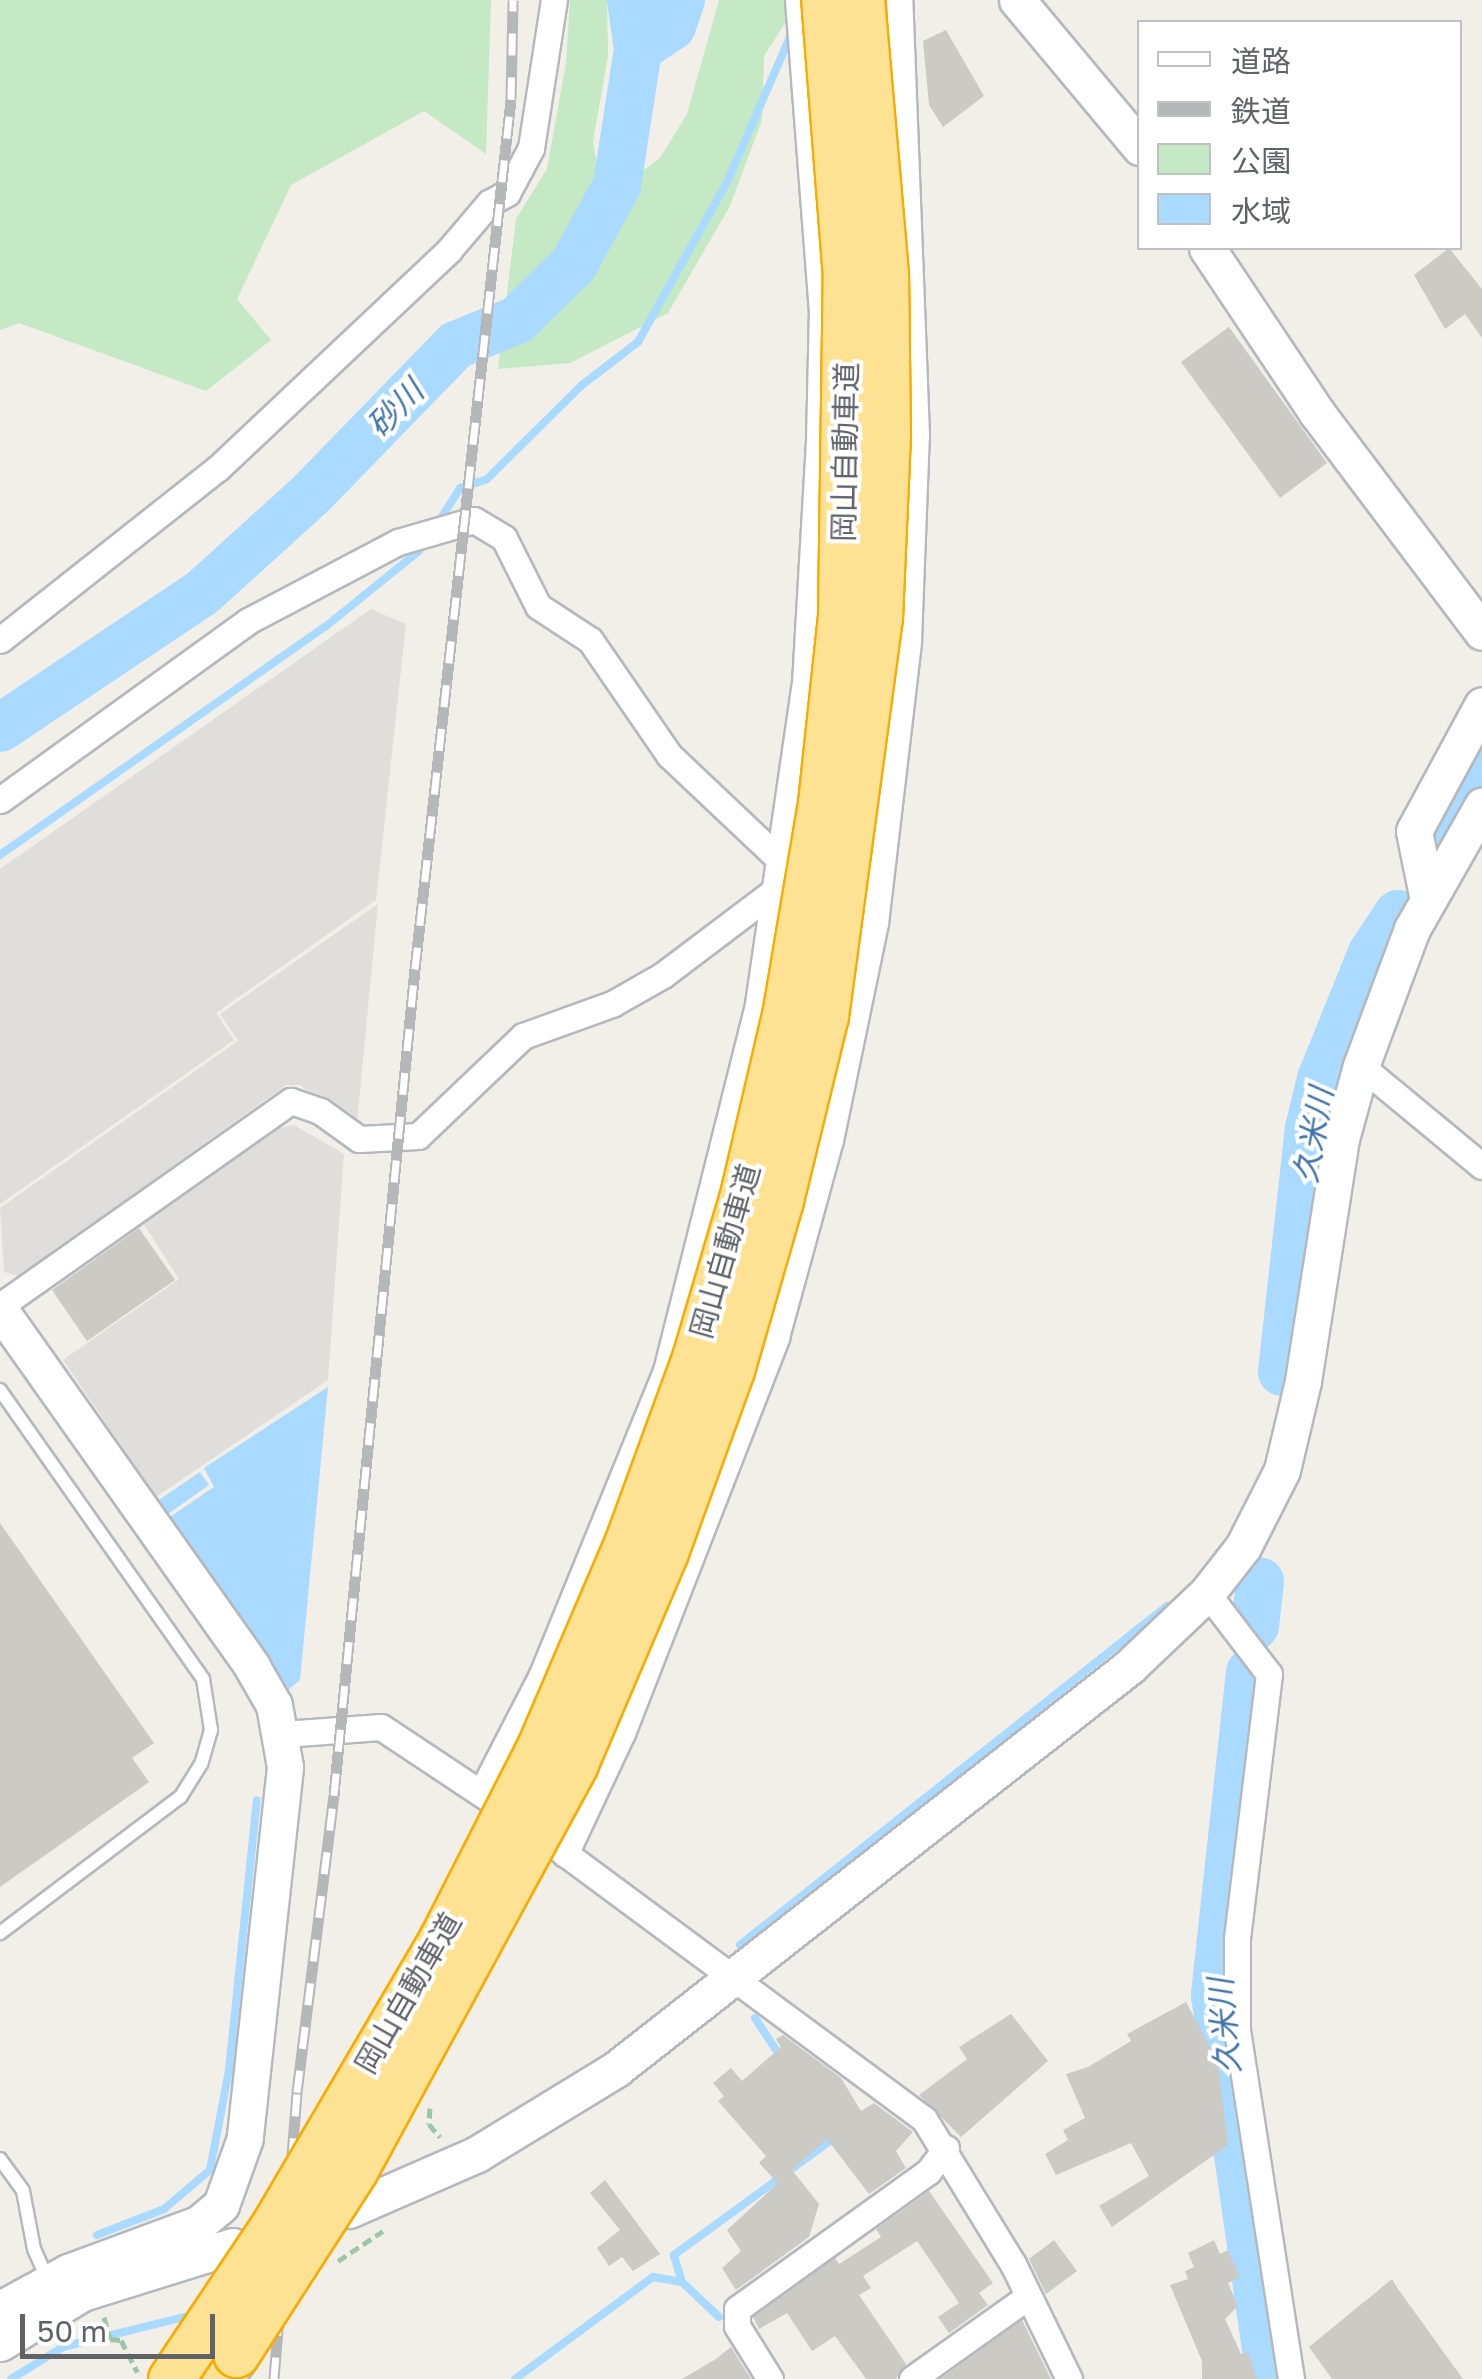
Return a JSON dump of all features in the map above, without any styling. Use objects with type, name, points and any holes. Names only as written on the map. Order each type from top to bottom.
[{"type":"highway","name":"岡山自動車道","points":[[170,2379],[276,2222],[432,1955],[539,1749],[689,1376],[744,1191],[799,934],[841,616],[846,277],[824,0]]},
{"type":"highway","name":"岡山自動車道","points":[[226,2371],[355,2169],[574,1763],[672,1534],[731,1370],[780,1200],[824,1016],[879,618],[888,434],[885,274],[861,0]]},
{"type":"street","points":[[0,640],[218,468],[423,275],[488,203],[507,192],[531,148],[554,0]]},
{"type":"street","points":[[481,1793],[541,1677],[666,1371],[758,1004],[806,683],[822,312],[798,0]]},
{"type":"street","points":[[565,1854],[622,1734],[776,1337],[830,1140],[875,923],[908,640],[916,436],[899,0]]},
{"type":"street","points":[[1018,0],[1137,144]]},
{"type":"street","points":[[1207,250],[1318,414],[1482,632]]},
{"type":"street","points":[[0,800],[248,621],[398,542],[474,520],[504,538],[538,606],[590,640],[669,755],[782,862]]},
{"type":"street","points":[[1428,900],[1414,830],[1482,705]]},
{"type":"street","points":[[349,2210],[393,2196],[552,2112],[1129,1667],[1207,1594],[1243,1548],[1282,1470],[1303,1381],[1342,1139],[1362,1066],[1428,900],[1482,806]]},
{"type":"street","points":[[0,2309],[49,2282],[198,2224],[221,2205],[236,2174],[285,1767],[282,1734],[251,1665],[0,1308],[291,1101],[320,1110],[359,1139],[418,1136],[523,1036],[646,984],[778,888]]},
{"type":"street","points":[[1362,1066],[1482,1166]]},
{"type":"street","points":[[1207,1594],[1269,1674],[1237,1938],[1237,2030],[1291,2379]]},
{"type":"street","points":[[282,1734],[381,1727],[481,1793],[879,2080],[946,2148],[1069,2379]]},
{"type":"street","points":[[770,2379],[736,2326],[737,2309],[928,2172],[946,2148]]},
{"type":"street","points":[[0,2343],[82,2293],[233,2246]]},
{"type":"street","points":[[912,2379],[1026,2298]]},
{"type":"lane","points":[[0,1390],[203,1679],[211,1730],[201,1764],[180,1798],[0,1933]]},
{"type":"lane","points":[[0,2159],[23,2191],[34,2250],[49,2282]]},
{"type":"path","points":[[437,2093],[429,2124],[445,2140]]},
{"type":"path","points":[[106,2324],[110,2340],[121,2340],[140,2379]]},
{"type":"shaded area","points":[[371,609],[406,624],[376,900],[216,1013],[234,1040],[0,1204],[0,869]]},
{"type":"shaded area","points":[[378,904],[357,1122],[299,1085],[286,1085],[19,1276],[4,1272],[0,1208],[238,1041],[220,1014]]},
{"type":"shaded area","points":[[294,1125],[344,1154],[328,1380],[156,1497],[63,1360],[179,1279],[143,1223],[279,1128]]},
{"type":"green space","points":[[0,0],[491,0],[486,154],[424,111],[291,185],[237,299],[271,340],[206,391],[19,323],[0,330]]},
{"type":"green space","points":[[570,0],[607,0],[608,56],[593,141],[601,189],[632,179],[660,158],[687,114],[719,0],[788,0],[790,15],[764,56],[762,120],[730,206],[668,313],[570,363],[498,369],[516,219],[547,169],[566,63]]},
{"type":"water","points":[[328,1387],[300,1680],[288,1690],[167,1519],[214,1487],[204,1468]]},
{"type":"water","points":[[200,1472],[209,1485],[165,1516],[156,1502]]},
{"type":"building","points":[[946,30],[984,96],[943,127],[929,105],[923,41]]},
{"type":"building","points":[[1451,250],[1482,289],[1482,338],[1465,314],[1445,329],[1414,275]]},
{"type":"building","points":[[1229,327],[1327,463],[1280,498],[1181,362]]},
{"type":"building","points":[[139,1228],[175,1280],[87,1341],[52,1290]]},
{"type":"building","points":[[0,1523],[154,1743],[132,1758],[149,1782],[0,1887]]},
{"type":"building","points":[[1186,2002],[1218,2062],[1228,2145],[1112,2227],[1099,2206],[1149,2176],[1131,2143],[1056,2175],[1045,2154],[1068,2140],[1063,2130],[1085,2118],[1066,2074],[1088,2067],[1131,2041],[1127,2034]]},
{"type":"building","points":[[1011,2014],[1048,2061],[961,2137],[919,2095],[967,2059],[959,2047]]},
{"type":"building","points":[[783,2035],[841,2078],[861,2111],[874,2103],[913,2132],[896,2151],[906,2168],[869,2194],[827,2139],[792,2170],[819,2204],[809,2237],[736,2290],[722,2268],[741,2251],[727,2230],[778,2183],[759,2163],[766,2156],[718,2101],[724,2096],[713,2083],[731,2068],[742,2081],[781,2047],[776,2039]]},
{"type":"building","points":[[605,2180],[660,2254],[633,2271],[622,2257],[609,2266],[597,2248],[620,2230],[590,2193]]},
{"type":"building","points":[[929,2191],[993,2283],[979,2293],[988,2305],[949,2333],[938,2317],[959,2303],[917,2241],[863,2276],[871,2288],[859,2295],[906,2364],[896,2379],[866,2379],[835,2336],[812,2351],[787,2313],[759,2329],[753,2317],[835,2258],[839,2264],[881,2237],[876,2229]]},
{"type":"building","points":[[1054,2240],[1077,2271],[1046,2294],[1029,2259]]},
{"type":"building","points":[[1214,2240],[1220,2254],[1228,2250],[1240,2277],[1228,2283],[1238,2306],[1225,2319],[1241,2354],[1248,2352],[1257,2379],[1202,2379],[1202,2361],[1170,2285],[1188,2279],[1185,2271],[1194,2267],[1188,2253]]},
{"type":"building","points":[[1392,2279],[1463,2379],[1332,2379],[1309,2347]]},
{"type":"building","points":[[1022,2320],[1051,2379],[940,2379]]},
{"type":"building","points":[[731,2347],[751,2379],[682,2379],[716,2359]]},
{"type":"waterway","name":"砂川","points":[[0,728],[203,592],[312,493],[456,345],[517,320],[574,264],[617,185],[638,49],[631,0]]},
{"type":"waterway","points":[[638,49],[672,26],[681,0]]},
{"type":"waterway","points":[[438,523],[460,488],[487,479],[582,385],[638,342],[727,182],[790,37]]},
{"type":"waterway","points":[[0,855],[325,627],[419,551]]},
{"type":"waterway","name":"久米川","points":[[1445,825],[1482,750]]},
{"type":"waterway","name":"久米川","points":[[1282,1372],[1309,1128],[1321,1079],[1372,953],[1398,914]]},
{"type":"waterway","name":"久米川","points":[[1255,1626],[1260,1581]]},
{"type":"waterway","points":[[740,1945],[1167,1606]]},
{"type":"waterway","name":"久米川","points":[[1250,1672],[1215,1995],[1270,2379]]},
{"type":"waterway","points":[[97,2235],[164,2209],[210,2170],[229,2070],[257,1800]]},
{"type":"waterway","points":[[755,2018],[780,2056]]},
{"type":"waterway","points":[[793,2168],[834,2138]]},
{"type":"waterway","points":[[719,2317],[682,2282],[674,2255],[781,2177]]},
{"type":"waterway","points":[[515,2379],[653,2277],[682,2282]]},
{"type":"waterway","points":[[11,2379],[63,2347],[196,2314]]},
{"type":"railway","points":[[274,2379],[297,2092],[334,1795],[415,969],[511,99],[513,0]]}]
